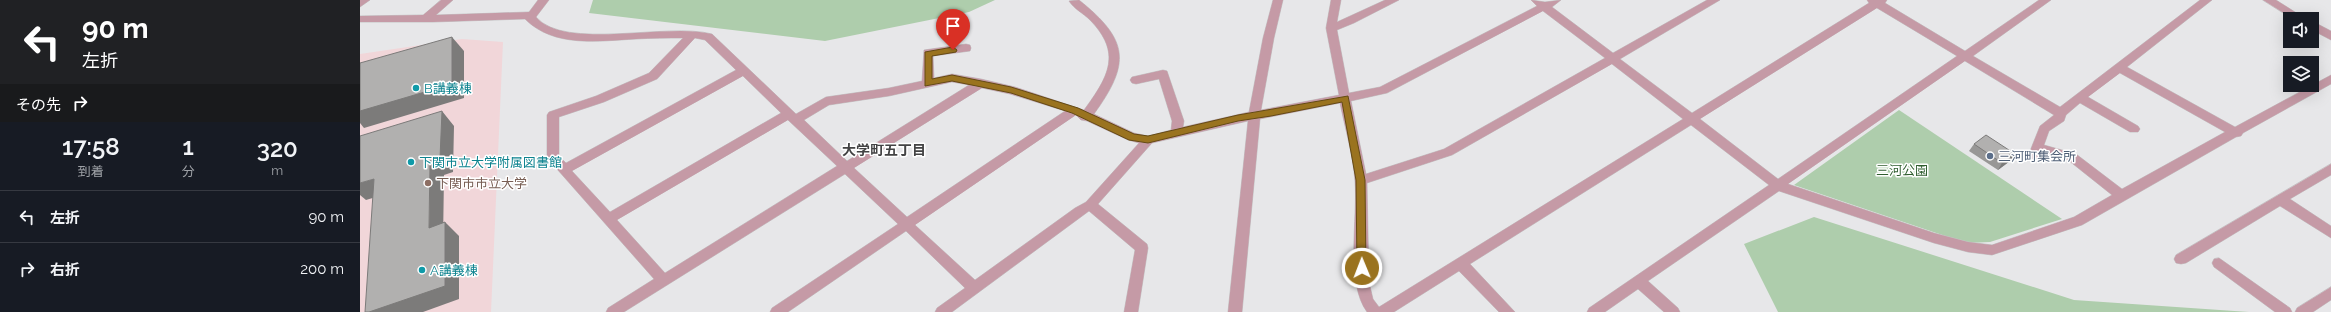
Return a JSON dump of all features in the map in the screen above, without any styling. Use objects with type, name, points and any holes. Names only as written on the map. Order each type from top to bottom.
[{"type":"street","points":[[360,4],[365,0]]},
{"type":"street","points":[[426,18],[448,0]]},
{"type":"street","points":[[530,18],[544,0]]},
{"type":"street","points":[[1235,312],[1255,115],[1265,45],[1278,0]]},
{"type":"street","points":[[1336,0],[1331,28],[1361,180],[1362,282],[1367,302],[1375,312]]},
{"type":"street","points":[[1331,28],[1350,21],[1394,0]]},
{"type":"street","points":[[608,219],[792,117],[826,101],[889,92],[952,78],[1011,90],[1080,113],[1132,137],[1148,140],[1255,115],[1383,90],[1540,3],[1556,0]]},
{"type":"street","points":[[1361,180],[1448,152],[1715,0]]},
{"type":"street","points":[[1594,312],[2046,0]]},
{"type":"street","points":[[2121,195],[2072,157],[2036,151],[2044,129],[2060,118],[2060,113],[2207,0]]},
{"type":"street","points":[[2268,0],[2289,12]]},
{"type":"street","points":[[778,312],[906,224],[1095,104],[1108,82],[1116,61],[1116,50],[1109,34],[1094,15],[1074,1]]},
{"type":"street","points":[[1384,312],[1877,1],[2060,113]]},
{"type":"street","points":[[1540,3],[1778,184],[1790,191],[1934,238],[1968,247],[1992,250],[2078,221],[2121,195],[2237,133],[2331,79]]},
{"type":"street","points":[[360,19],[426,18],[433,20],[529,15],[530,18],[538,25],[565,36],[599,38],[693,34],[708,37],[974,288]]},
{"type":"street","points":[[2319,29],[2331,36]]},
{"type":"street","points":[[663,280],[553,157],[553,115],[600,100],[653,76],[693,34]]},
{"type":"street","points":[[928,83],[928,54],[966,48]]},
{"type":"street","points":[[2120,68],[2237,133]]},
{"type":"street","points":[[565,169],[743,71]]},
{"type":"street","points":[[1136,80],[1163,74],[1178,121],[1177,132]]},
{"type":"street","points":[[613,312],[982,83]]},
{"type":"street","points":[[2080,98],[2134,129]]},
{"type":"street","points":[[942,312],[1079,211],[1090,205],[1148,140]]},
{"type":"street","points":[[2181,259],[2331,169]]},
{"type":"street","points":[[2280,199],[2331,233]]},
{"type":"street","points":[[1090,205],[1142,248],[1131,312]]},
{"type":"street","points":[[1460,263],[1508,312]]},
{"type":"street","points":[[2219,263],[2285,312]]},
{"type":"street","points":[[1639,281],[1673,312]]},
{"type":"street","points":[[2302,312],[2331,293]]},
{"type":"shaded area","name":"下関市市立大学","points":[[462,39],[503,42],[491,312],[360,312],[360,54]]},
{"type":"green space","points":[[593,0],[995,0],[969,12],[825,41],[589,13]]},
{"type":"green space","name":"三河公園","points":[[1899,110],[2062,219],[1990,242],[1966,243],[1794,185]]},
{"type":"green space","points":[[1814,217],[2074,300],[2249,312],[1778,312],[1744,244]]},
{"type":"building","points":[[452,37],[452,84],[360,111],[360,63]]},
{"type":"building","points":[[442,111],[440,158],[430,161],[429,228],[445,222],[445,286],[369,312],[365,312],[374,179],[360,183],[360,136]]},
{"type":"building","points":[[1986,135],[2015,154],[2002,163],[1974,144]]},
{"type":"place","name":"B講義棟","points":[[416,88]]},
{"type":"place","name":"三河町集会所","points":[[1990,156]]},
{"type":"place","name":"下関市立大学附属図書館","points":[[411,162]]},
{"type":"place","name":"下関市市立大学","points":[[428,183]]},
{"type":"place","name":"A講義棟","points":[[422,270]]},
{"type":"district","name":"大学町五丁目","points":[[884,150]]},
{"type":"route","points":[[953,50],[928,54],[928,83],[952,78],[1004,88],[1075,110],[1085,117],[1132,137],[1148,140],[1238,118],[1345,98],[1361,180],[1362,268]]}]
